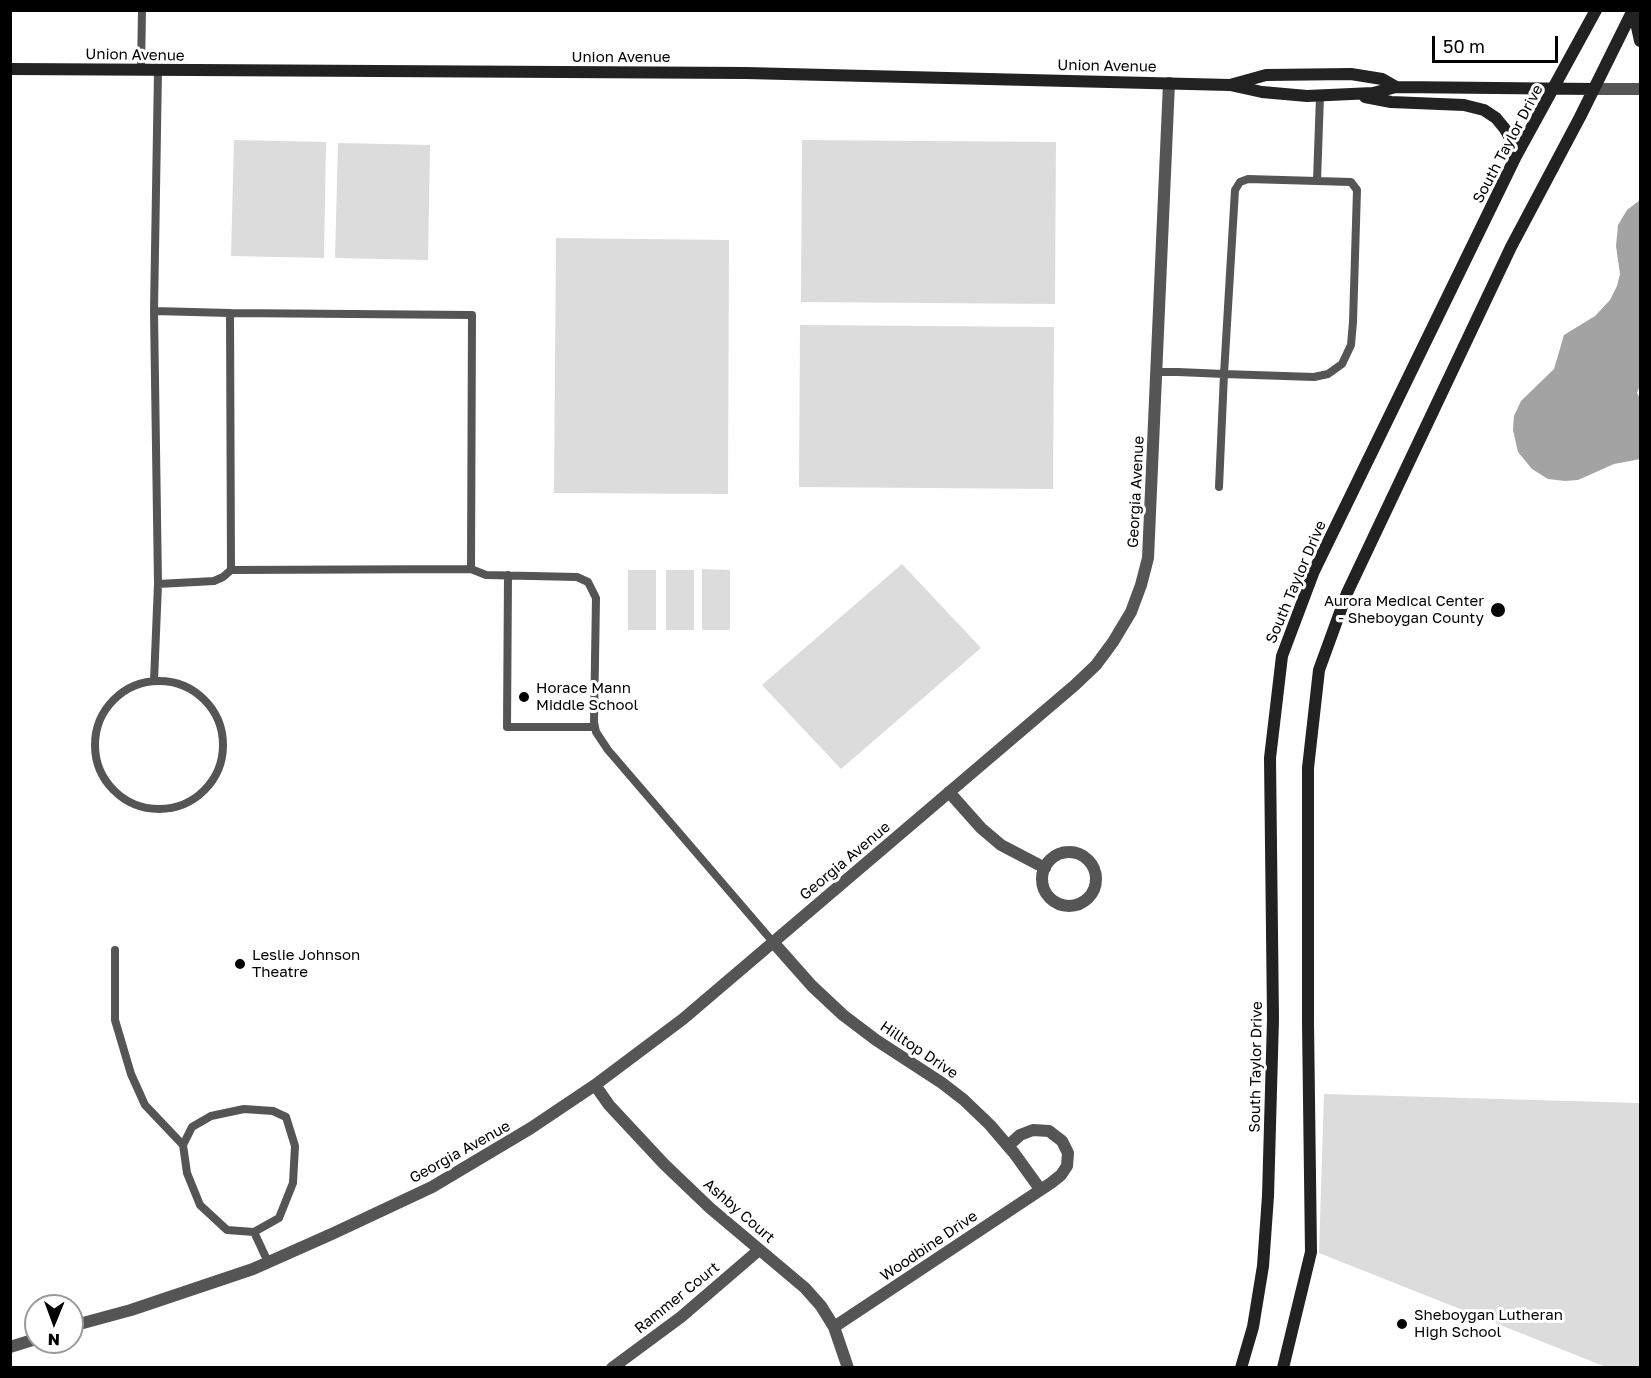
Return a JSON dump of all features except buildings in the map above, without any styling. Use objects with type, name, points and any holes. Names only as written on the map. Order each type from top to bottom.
[{"type":"main road","name":"South Taylor Drive","points":[[1242,1368],[1263,1266],[1268,1196],[1273,1019],[1270,758],[1282,656],[1314,570],[1516,156],[1596,10]]},
{"type":"main road","points":[[1635,10],[1641,41]]},
{"type":"main road","points":[[1283,1368],[1311,1252],[1308,768],[1319,670],[1347,593],[1501,269],[1635,10]]},
{"type":"main road","name":"Union Avenue","points":[[10,69],[735,72],[1230,85],[1282,95],[1320,96],[1380,92],[1396,87],[1594,89]]},
{"type":"main road","name":"Union Avenue","points":[[1230,85],[1266,75],[1351,74],[1382,79],[1396,87]]},
{"type":"main road","points":[[1356,94],[1397,103],[1464,105],[1484,110],[1496,118],[1505,129],[1513,143],[1516,156]]},
{"type":"street","name":"Georgia Avenue","points":[[84,1323],[131,1310],[268,1262],[432,1187],[531,1128],[595,1085],[683,1019],[1096,665],[1131,612],[1148,558],[1169,83]]},
{"type":"street","name":"Union Avenue","points":[[1594,89],[1641,89]]},
{"type":"street","points":[[949,792],[981,828],[1001,845],[1045,868]]},
{"type":"street","points":[[1075,853],[1084,857],[1095,870],[1094,888],[1084,902],[1067,906],[1059,904],[1052,900],[1043,885],[1045,868],[1057,855],[1075,853]]},
{"type":"street","name":"Hilltop Drive","points":[[774,942],[812,986],[843,1015],[876,1040],[942,1083],[990,1125],[1040,1189]]},
{"type":"street","name":"Ashby Court","points":[[595,1085],[609,1105],[664,1164],[710,1208],[805,1288],[821,1306],[834,1328],[848,1368]]},
{"type":"street","points":[[1008,1146],[1020,1135],[1033,1130],[1050,1131],[1062,1141],[1068,1153],[1067,1166],[1061,1175],[1040,1189]]},
{"type":"street","name":"Woodbine Drive","points":[[834,1328],[1040,1189]]},
{"type":"street","name":"Rammer Court","points":[[612,1368],[681,1317],[759,1250]]},
{"type":"lane","points":[[141,70],[142,10]]},
{"type":"lane","points":[[154,681],[158,584],[154,311],[158,71]]},
{"type":"lane","points":[[1317,181],[1320,96]]},
{"type":"lane","points":[[1156,372],[1224,374],[1314,377],[1328,374],[1342,364],[1352,345],[1357,190],[1351,182],[1248,179],[1240,182],[1235,190],[1224,374],[1219,488]]},
{"type":"lane","points":[[154,311],[472,315],[471,569]]},
{"type":"lane","points":[[230,313],[231,570]]},
{"type":"lane","points":[[158,584],[214,581],[231,570],[471,569],[486,575],[578,577],[591,585],[596,598],[594,727],[608,750],[774,942]]},
{"type":"lane","points":[[508,575],[507,727],[594,727]]},
{"type":"lane","points":[[154,681],[174,682],[194,690],[209,704],[220,722],[224,743],[221,764],[212,782],[198,797],[179,807],[159,810],[138,807],[118,796],[104,780],[95,760],[94,737],[101,716],[114,699],[132,686],[154,681]]},
{"type":"lane","points":[[116,950],[115,1020],[131,1074],[145,1105],[183,1145]]},
{"type":"lane","points":[[244,1109],[273,1111],[286,1117],[295,1146],[293,1183],[279,1218],[254,1232],[227,1230],[200,1205],[187,1173],[183,1145],[192,1127],[211,1116],[244,1109]]},
{"type":"lane","points":[[254,1232],[268,1262]]},
{"type":"shaded area","points":[[234,140],[326,142],[324,258],[231,256]]},
{"type":"shaded area","points":[[802,140],[1056,142],[1055,304],[801,302]]},
{"type":"shaded area","points":[[338,143],[430,145],[428,260],[335,258]]},
{"type":"shaded area","points":[[1640,200],[1640,385],[1637,393],[1640,398],[1640,459],[1614,464],[1578,480],[1548,479],[1532,469],[1518,452],[1513,430],[1514,416],[1521,401],[1554,369],[1564,335],[1595,316],[1610,300],[1620,274],[1616,246],[1618,225],[1627,210]]},
{"type":"shaded area","points":[[556,238],[729,240],[728,494],[554,493]]},
{"type":"shaded area","points":[[800,325],[1054,327],[1053,489],[799,487]]},
{"type":"shaded area","points":[[902,564],[981,648],[841,769],[762,685]]},
{"type":"shaded area","points":[[702,569],[730,570],[730,630],[702,630]]},
{"type":"shaded area","points":[[628,570],[656,570],[656,630],[628,630]]},
{"type":"shaded area","points":[[666,570],[694,570],[694,630],[666,630]]},
{"type":"shaded area","points":[[1324,1094],[1640,1103],[1640,1367],[1606,1367],[1319,1253]]},
{"type":"place","name":"Aurora Medical Center - Sheboygan County","points":[[1498,610]]},
{"type":"place","name":"Horace Mann Middle School","points":[[524,697]]},
{"type":"place","name":"Leslie Johnson Theatre","points":[[240,964]]},
{"type":"place","name":"Sheboygan Lutheran High School","points":[[1402,1324]]}]
